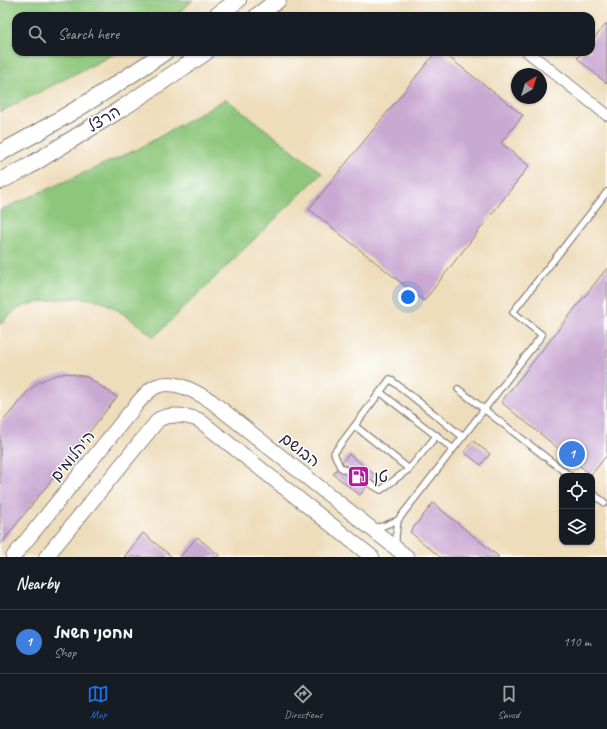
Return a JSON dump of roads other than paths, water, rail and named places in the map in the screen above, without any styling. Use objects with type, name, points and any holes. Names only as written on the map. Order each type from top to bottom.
[{"type":"main road","points":[[222,12],[238,0]]},
{"type":"main road","points":[[262,12],[278,0]]},
{"type":"main road","name":"הרצל","points":[[0,153],[102,95],[159,56]]},
{"type":"main road","name":"הרצל","points":[[0,181],[26,168],[98,123],[200,56]]},
{"type":"street","points":[[533,56],[607,115]]},
{"type":"street","name":"הבושם","points":[[165,384],[186,388],[211,401],[402,553]]},
{"type":"street","name":"היהלומים","points":[[13,557],[136,405],[148,392],[157,386],[165,384]]},
{"type":"street","points":[[46,557],[158,419],[166,415],[188,416],[199,420],[372,557]]},
{"type":"lane","points":[[402,553],[396,535],[398,520],[542,335],[513,312],[607,192]]},
{"type":"lane","points":[[437,435],[409,469],[381,490],[340,467],[334,453],[390,379],[463,437]]},
{"type":"lane","points":[[458,388],[566,473]]},
{"type":"lane","points":[[380,392],[453,448]]},
{"type":"lane","points":[[355,426],[409,469]]},
{"type":"lane","points":[[595,495],[605,503]]},
{"type":"lane","points":[[371,528],[383,526],[398,520]]},
{"type":"place","name":"מחסני חשמל","points":[[572,454]]},
{"type":"place","name":"טן","points":[[359,477]]}]
